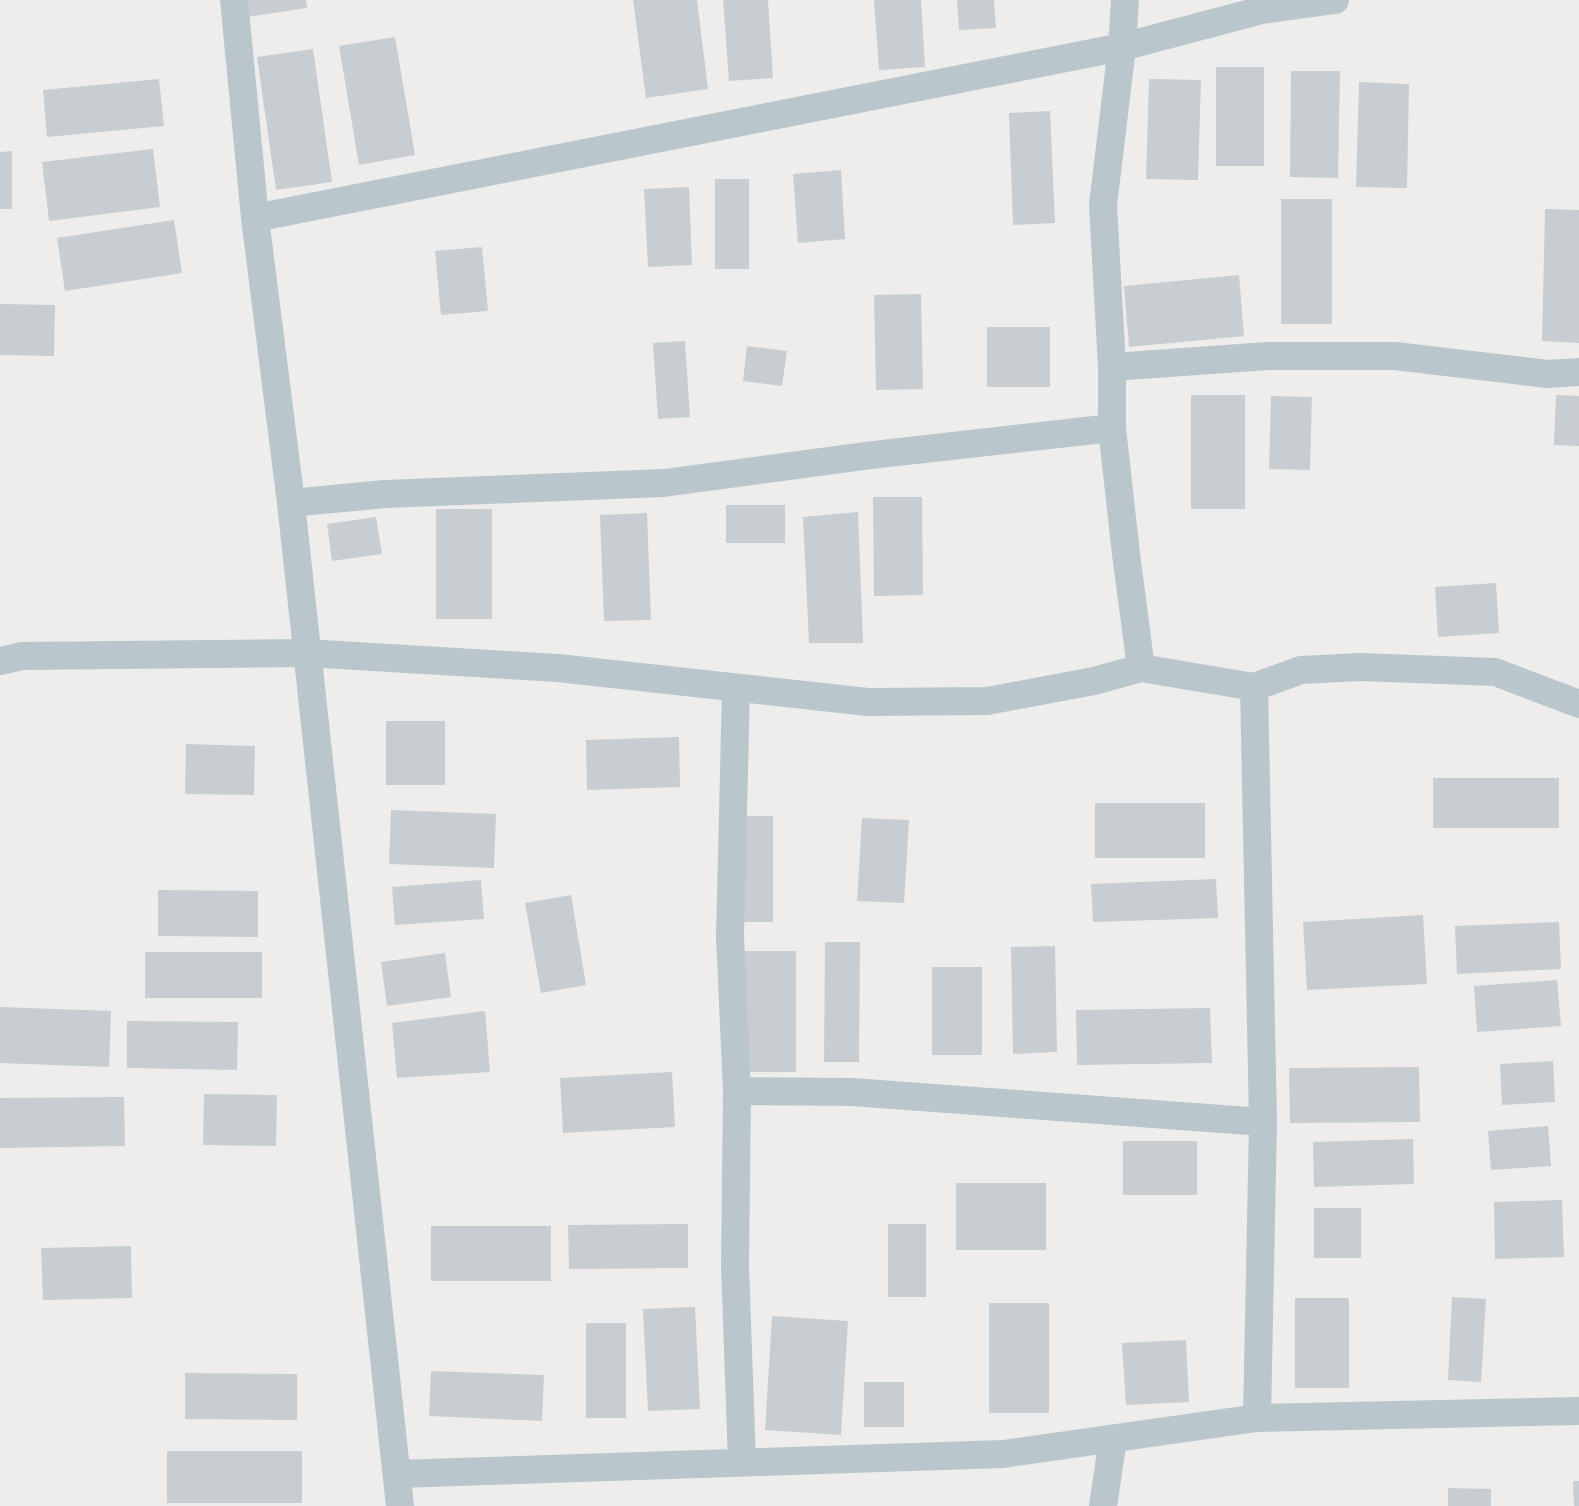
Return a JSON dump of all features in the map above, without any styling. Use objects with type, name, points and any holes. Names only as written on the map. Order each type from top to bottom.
[{"type":"street","points":[[234,0],[255,218],[291,503],[400,1506]]},
{"type":"street","points":[[1125,0],[1122,47],[1103,205],[1112,366],[1112,428],[1141,668]]},
{"type":"street","points":[[255,218],[1122,47],[1262,10],[1335,0]]},
{"type":"street","points":[[1112,366],[1268,356],[1395,356],[1548,374],[1579,372]]},
{"type":"street","points":[[291,503],[385,494],[664,483],[872,455],[1112,428]]},
{"type":"street","points":[[0,661],[22,656],[306,653],[558,668],[868,702],[987,700],[1094,681],[1141,668],[1254,687],[1301,670],[1360,667],[1495,672],[1579,704]]},
{"type":"street","points":[[1254,687],[1263,1122],[1257,1418]]},
{"type":"street","points":[[736,688],[730,937],[737,1091],[735,1266],[742,1463]]},
{"type":"street","points":[[737,1091],[852,1092],[1263,1122]]},
{"type":"street","points":[[398,1474],[1003,1454],[1257,1418],[1579,1411]]},
{"type":"street","points":[[1103,1506],[1113,1439]]},
{"type":"building","points":[[245,0],[306,0],[307,8],[247,17]]},
{"type":"building","points":[[633,0],[697,0],[708,89],[646,98]]},
{"type":"building","points":[[723,0],[768,0],[773,78],[729,81]]},
{"type":"building","points":[[874,0],[921,0],[925,67],[879,70]]},
{"type":"building","points":[[957,0],[994,0],[996,28],[959,30]]},
{"type":"building","points":[[395,37],[415,155],[359,165],[339,46]]},
{"type":"building","points":[[313,49],[332,182],[276,190],[257,57]]},
{"type":"building","points":[[1216,67],[1264,67],[1264,166],[1216,166]]},
{"type":"building","points":[[1291,71],[1340,71],[1338,178],[1290,177]]},
{"type":"building","points":[[159,79],[164,126],[47,137],[43,90]]},
{"type":"building","points":[[1149,79],[1201,80],[1198,180],[1146,179]]},
{"type":"building","points":[[1359,82],[1409,84],[1407,188],[1356,187]]},
{"type":"building","points":[[1050,111],[1055,223],[1013,225],[1009,113]]},
{"type":"building","points":[[153,149],[160,207],[49,221],[42,162]]},
{"type":"building","points":[[12,151],[12,209],[0,209],[0,152]]},
{"type":"building","points":[[841,170],[845,239],[798,243],[793,174]]},
{"type":"building","points":[[715,179],[749,179],[749,269],[715,269]]},
{"type":"building","points":[[689,187],[692,265],[648,267],[644,189]]},
{"type":"building","points":[[1281,199],[1332,199],[1332,324],[1281,324]]},
{"type":"building","points":[[1545,209],[1579,210],[1579,343],[1542,341]]},
{"type":"building","points":[[174,220],[182,273],[65,291],[57,238]]},
{"type":"building","points":[[482,247],[488,311],[441,315],[435,251]]},
{"type":"building","points":[[1239,275],[1244,336],[1129,347],[1124,286]]},
{"type":"building","points":[[921,294],[923,389],[876,390],[874,295]]},
{"type":"building","points":[[0,304],[55,305],[54,356],[0,355]]},
{"type":"building","points":[[987,327],[1050,327],[1050,387],[987,387]]},
{"type":"building","points":[[685,341],[690,417],[658,419],[653,343]]},
{"type":"building","points":[[747,346],[787,351],[782,386],[743,381]]},
{"type":"building","points":[[1191,395],[1245,395],[1245,509],[1191,509]]},
{"type":"building","points":[[1556,395],[1579,396],[1579,446],[1554,445]]},
{"type":"building","points":[[1271,396],[1312,397],[1310,470],[1269,469]]},
{"type":"building","points":[[873,497],[922,497],[923,595],[874,596]]},
{"type":"building","points":[[726,505],[785,505],[785,543],[726,543]]},
{"type":"building","points":[[436,509],[492,509],[492,619],[436,619]]},
{"type":"building","points":[[858,512],[863,643],[809,643],[803,517]]},
{"type":"building","points":[[647,513],[651,620],[604,621],[600,515]]},
{"type":"building","points":[[376,517],[382,554],[332,561],[327,524]]},
{"type":"building","points":[[1496,583],[1499,633],[1438,637],[1435,587]]},
{"type":"building","points":[[386,721],[445,721],[445,785],[386,785]]},
{"type":"building","points":[[679,737],[680,787],[587,790],[586,740]]},
{"type":"building","points":[[186,744],[255,746],[254,795],[185,794]]},
{"type":"building","points":[[1433,778],[1559,778],[1559,828],[1433,828]]},
{"type":"building","points":[[1095,803],[1205,803],[1205,858],[1095,858]]},
{"type":"building","points":[[391,810],[496,814],[494,868],[389,864]]},
{"type":"building","points":[[732,816],[773,816],[773,922],[732,922]]},
{"type":"building","points":[[862,818],[909,820],[904,903],[857,901]]},
{"type":"building","points":[[1216,879],[1218,918],[1093,922],[1091,884]]},
{"type":"building","points":[[481,880],[484,919],[395,925],[392,887]]},
{"type":"building","points":[[158,890],[258,891],[258,937],[158,936]]},
{"type":"building","points":[[571,895],[586,985],[541,993],[525,903]]},
{"type":"building","points":[[1423,915],[1427,984],[1307,990],[1303,922]]},
{"type":"building","points":[[1559,922],[1561,969],[1457,974],[1455,926]]},
{"type":"building","points":[[825,942],[860,942],[859,1062],[824,1062]]},
{"type":"building","points":[[1055,946],[1057,1052],[1013,1054],[1011,947]]},
{"type":"building","points":[[744,951],[796,951],[796,1072],[744,1072]]},
{"type":"building","points":[[145,952],[262,952],[262,998],[145,998]]},
{"type":"building","points":[[445,953],[451,997],[387,1006],[381,962]]},
{"type":"building","points":[[932,967],[982,967],[982,1055],[932,1055]]},
{"type":"building","points":[[1557,980],[1561,1026],[1477,1032],[1474,986]]},
{"type":"building","points":[[0,1007],[111,1011],[109,1067],[0,1063]]},
{"type":"building","points":[[1210,1008],[1212,1063],[1077,1065],[1076,1010]]},
{"type":"building","points":[[485,1011],[490,1072],[397,1078],[392,1023]]},
{"type":"building","points":[[127,1021],[238,1022],[237,1070],[127,1068]]},
{"type":"building","points":[[1553,1061],[1555,1102],[1502,1105],[1500,1064]]},
{"type":"building","points":[[1419,1067],[1420,1122],[1290,1123],[1289,1068]]},
{"type":"building","points":[[672,1072],[675,1127],[563,1133],[560,1078]]},
{"type":"building","points":[[204,1094],[277,1095],[276,1146],[203,1145]]},
{"type":"building","points":[[124,1097],[125,1146],[0,1148],[0,1098]]},
{"type":"building","points":[[1548,1126],[1551,1166],[1491,1170],[1488,1131]]},
{"type":"building","points":[[1413,1139],[1414,1184],[1314,1187],[1313,1142]]},
{"type":"building","points":[[1123,1141],[1197,1141],[1197,1195],[1123,1195]]},
{"type":"building","points":[[956,1183],[1046,1183],[1046,1250],[956,1250]]},
{"type":"building","points":[[1562,1200],[1564,1257],[1495,1259],[1494,1202]]},
{"type":"building","points":[[1314,1208],[1361,1208],[1361,1258],[1314,1258]]},
{"type":"building","points":[[688,1224],[688,1268],[569,1269],[568,1225]]},
{"type":"building","points":[[888,1224],[926,1224],[926,1297],[888,1297]]},
{"type":"building","points":[[431,1226],[551,1226],[551,1281],[431,1281]]},
{"type":"building","points":[[131,1246],[132,1298],[43,1300],[41,1248]]},
{"type":"building","points":[[1452,1297],[1486,1299],[1481,1382],[1448,1380]]},
{"type":"building","points":[[1295,1298],[1349,1298],[1349,1388],[1295,1388]]},
{"type":"building","points":[[989,1303],[1049,1303],[1049,1413],[989,1413]]},
{"type":"building","points":[[695,1307],[700,1409],[648,1411],[643,1309]]},
{"type":"building","points":[[772,1316],[848,1321],[841,1435],[765,1430]]},
{"type":"building","points":[[586,1323],[626,1323],[626,1418],[586,1418]]},
{"type":"building","points":[[1186,1340],[1189,1402],[1126,1405],[1122,1343]]},
{"type":"building","points":[[431,1371],[544,1375],[542,1421],[429,1416]]},
{"type":"building","points":[[185,1373],[297,1374],[297,1420],[185,1419]]},
{"type":"building","points":[[864,1382],[904,1382],[904,1427],[864,1427]]},
{"type":"building","points":[[167,1451],[302,1451],[302,1503],[167,1503]]},
{"type":"building","points":[[1573,1481],[1579,1481],[1579,1506],[1574,1506]]},
{"type":"building","points":[[1448,1488],[1491,1489],[1491,1506],[1448,1506]]}]
